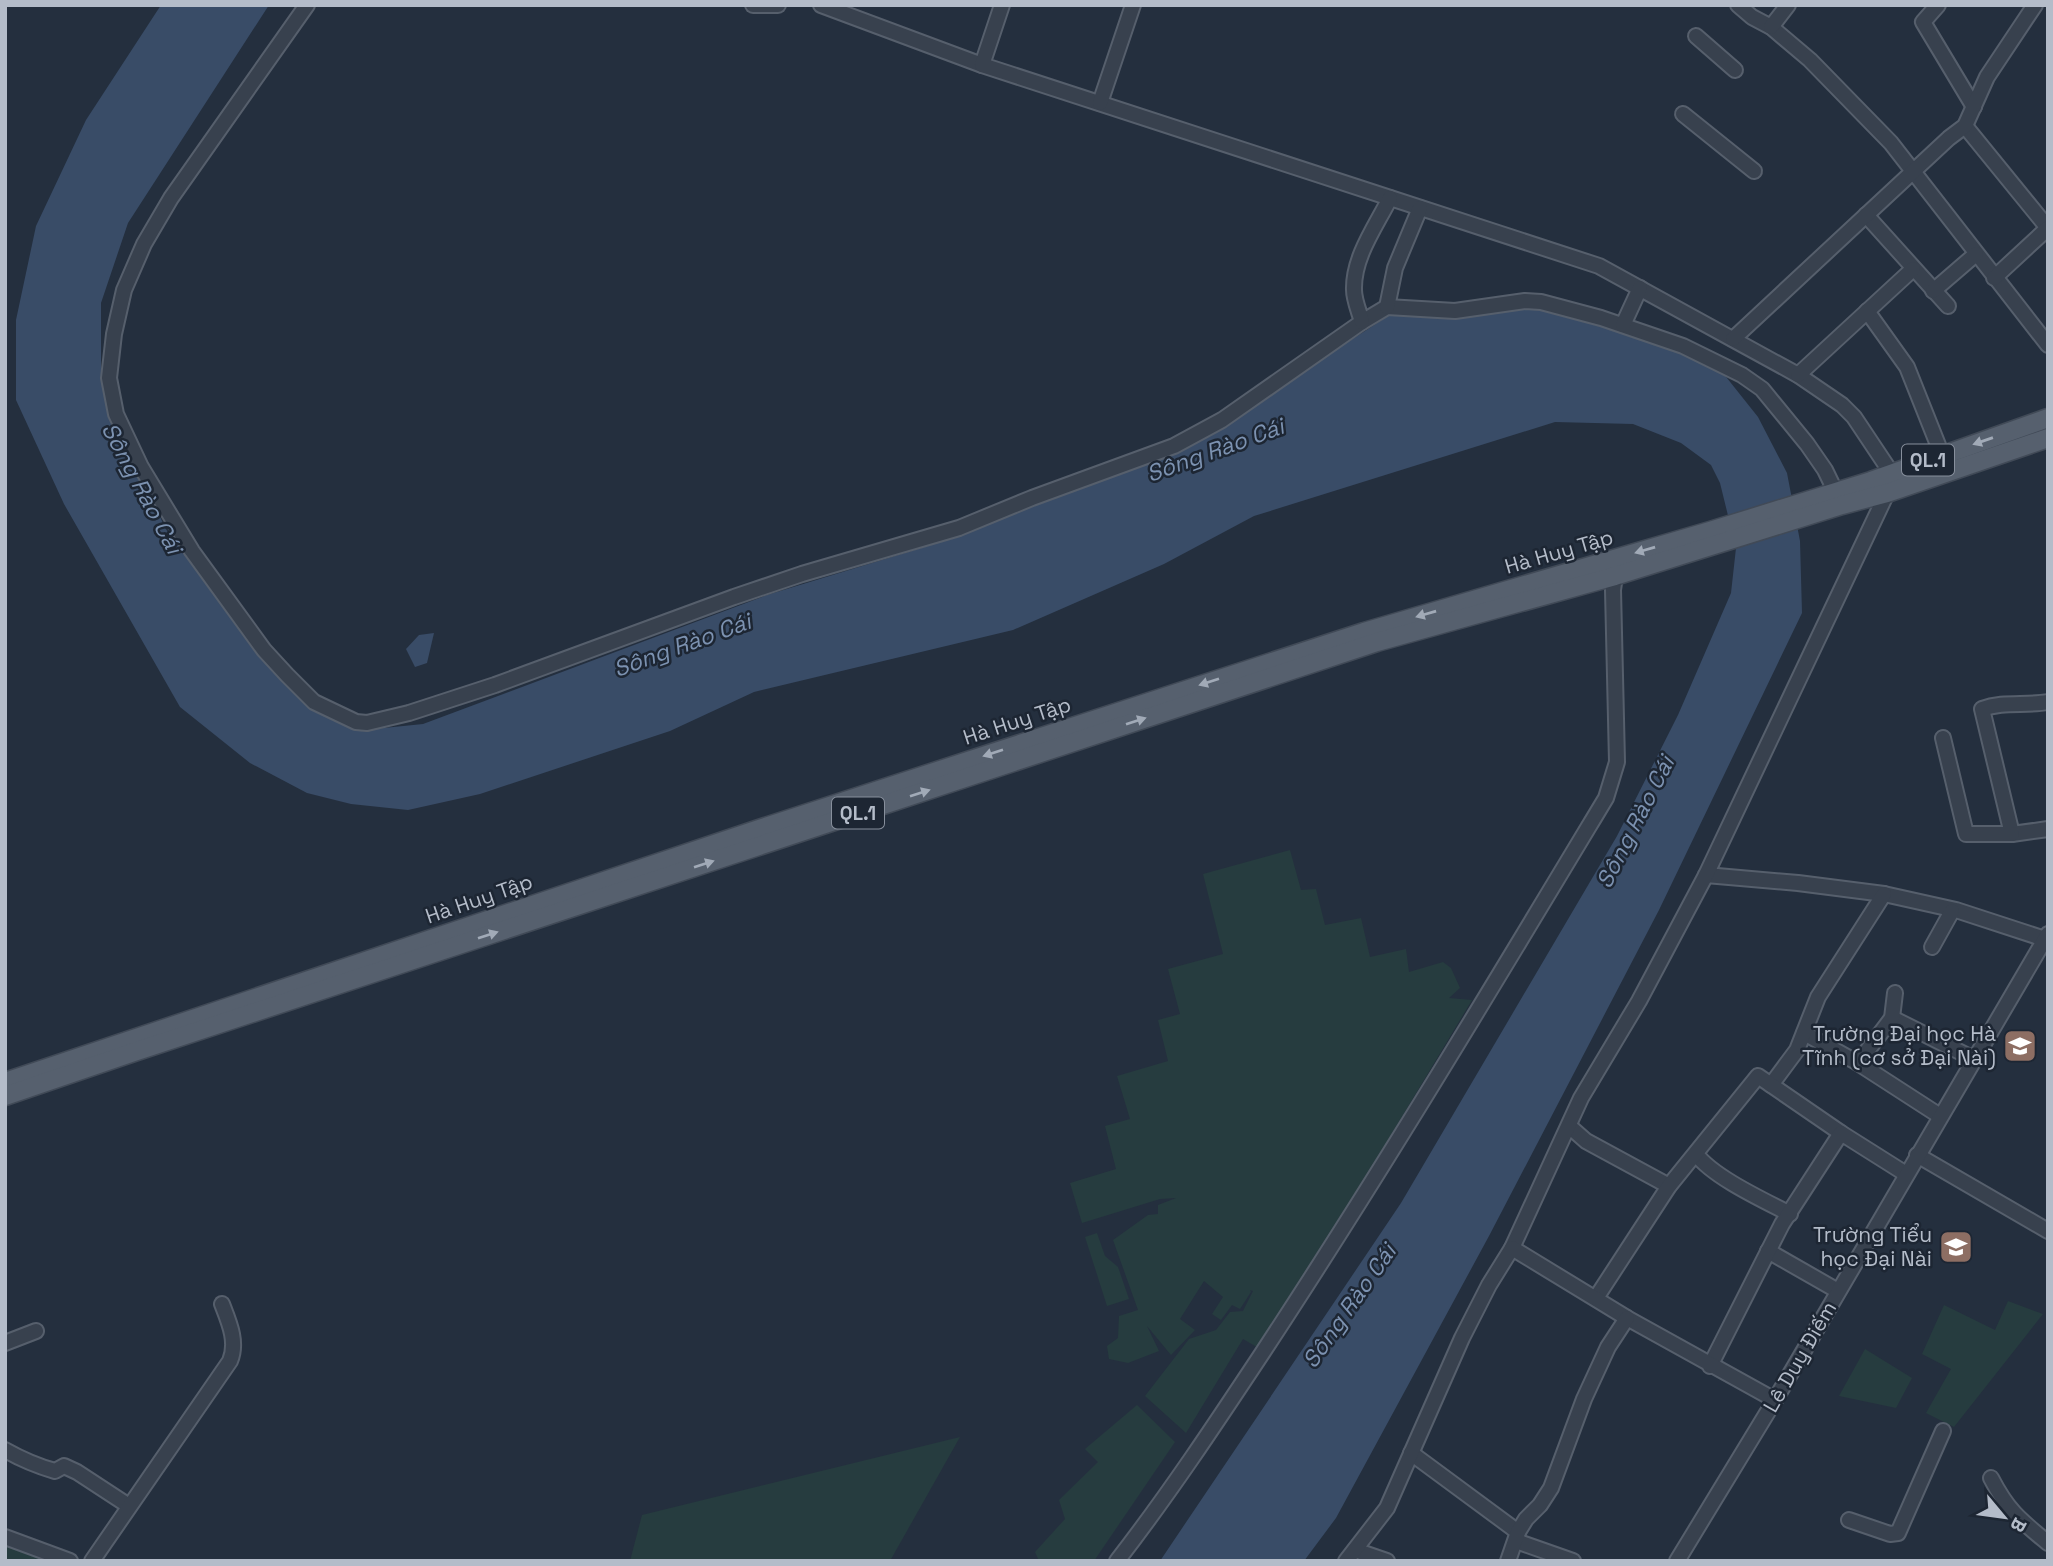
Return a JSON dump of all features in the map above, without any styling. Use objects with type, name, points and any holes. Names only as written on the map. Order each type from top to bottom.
[{"type":"main road","name":"Hà Huy Tập","points":[[5,1082],[759,829],[1338,640],[1713,538],[1810,508],[1892,474],[2048,418]]},
{"type":"main road","name":"Hà Huy Tập","points":[[1839,498],[1887,493],[2048,438]]},
{"type":"main road","name":"Hà Huy Tập","points":[[5,1096],[1364,646],[1615,576],[1713,538]]},
{"type":"street","points":[[307,5],[171,198],[144,244],[124,290],[114,334],[109,378],[116,414],[141,467],[191,551],[264,650],[286,675],[314,702],[356,722],[368,723],[409,713],[495,685],[734,597],[959,528],[1044,493],[1174,446],[1222,419],[1387,307],[1455,311],[1525,301],[1541,302],[1560,305],[1683,346],[1734,371],[1762,389],[1807,444],[1839,498]]},
{"type":"street","points":[[753,5],[778,5]]},
{"type":"street","points":[[821,5],[839,8],[982,65],[1599,266],[1798,375],[1842,405],[1854,416],[1892,474]]},
{"type":"street","points":[[982,65],[1002,5]]},
{"type":"street","points":[[1100,103],[1133,5]]},
{"type":"street","points":[[1738,5],[1752,17],[1771,27],[1810,60],[1891,143],[2048,345]]},
{"type":"street","points":[[1771,27],[1788,5]]},
{"type":"street","points":[[1938,5],[1923,22],[1974,107]]},
{"type":"street","points":[[1732,339],[1912,171],[1965,126],[1987,77],[2035,5]]},
{"type":"street","points":[[1696,36],[1735,70]]},
{"type":"street","points":[[1683,114],[1754,171]]},
{"type":"street","points":[[1965,126],[2048,228],[1994,278]]},
{"type":"street","points":[[1362,322],[1354,293],[1356,272],[1391,198]]},
{"type":"street","points":[[1387,307],[1395,268],[1420,208]]},
{"type":"street","points":[[1866,215],[1948,306]]},
{"type":"street","points":[[1933,290],[1976,254]]},
{"type":"street","points":[[1798,375],[1913,269]]},
{"type":"street","points":[[1623,325],[1640,288]]},
{"type":"street","points":[[1867,311],[1907,367],[1942,456]]},
{"type":"street","points":[[1387,1561],[1350,1556],[1387,1507],[1462,1338],[1489,1285],[1512,1248],[1581,1098],[1639,1000],[1706,875],[1887,493]]},
{"type":"street","points":[[1117,1561],[1145,1526],[1317,1271],[1606,798],[1617,762],[1613,590],[1615,576]]},
{"type":"street","points":[[2012,834],[1982,709],[1992,705],[2048,702]]},
{"type":"street","points":[[1943,738],[1966,834],[2012,834],[2048,829]]},
{"type":"street","points":[[1706,875],[1884,894],[2046,937]]},
{"type":"street","points":[[1771,1084],[1797,1050],[1818,997],[1884,894]]},
{"type":"street","points":[[1933,947],[1952,911]]},
{"type":"street","name":"Lê Duy Điếm","points":[[1677,1561],[1775,1400],[2046,937]]},
{"type":"street","points":[[1858,1063],[1892,1018],[1895,993]]},
{"type":"street","points":[[1892,1018],[1974,1059]]},
{"type":"street","points":[[1804,1033],[1858,1063],[1940,1116]]},
{"type":"street","points":[[1595,1298],[1669,1186],[1758,1076],[1906,1174]]},
{"type":"street","points":[[1569,1126],[1586,1141],[1669,1186]]},
{"type":"street","points":[[1710,1366],[1768,1251],[1841,1133]]},
{"type":"street","points":[[1696,1154],[1706,1165],[1790,1214]]},
{"type":"street","points":[[1917,1155],[2048,1231]]},
{"type":"street","points":[[1512,1248],[1710,1366],[1775,1400]]},
{"type":"street","points":[[1768,1251],[1838,1291]]},
{"type":"street","points":[[93,1561],[230,1361],[233,1342],[222,1304]]},
{"type":"street","points":[[1508,1561],[1517,1536],[1551,1488],[1584,1399],[1608,1347],[1627,1318]]},
{"type":"street","points":[[5,1343],[36,1331]]},
{"type":"street","points":[[1849,1520],[1890,1534],[1898,1533],[1943,1431]]},
{"type":"street","points":[[5,1450],[23,1461],[55,1471],[64,1466],[129,1506]]},
{"type":"street","points":[[1411,1453],[1517,1536],[1573,1561]]},
{"type":"street","points":[[1992,1478],[2006,1505],[2020,1521],[2046,1537]]},
{"type":"street","points":[[5,1537],[70,1561]]},
{"type":"green space","points":[[1290,850],[1301,890],[1316,889],[1325,925],[1361,918],[1370,957],[1406,949],[1409,972],[1443,962],[1451,968],[1460,988],[1449,998],[1472,1000],[1262,1350],[1243,1339],[1186,1433],[1145,1396],[1189,1339],[1216,1330],[1230,1312],[1243,1311],[1253,1291],[1250,1290],[1240,1309],[1232,1305],[1221,1320],[1212,1314],[1223,1297],[1204,1281],[1180,1319],[1195,1330],[1171,1355],[1147,1326],[1159,1351],[1128,1363],[1109,1359],[1107,1346],[1118,1338],[1119,1316],[1138,1310],[1113,1240],[1148,1215],[1158,1214],[1158,1205],[1176,1198],[1160,1199],[1082,1223],[1070,1183],[1116,1169],[1105,1126],[1130,1119],[1117,1076],[1168,1061],[1158,1020],[1180,1014],[1168,969],[1223,954],[1203,874]]},
{"type":"green space","points":[[1097,1233],[1105,1256],[1118,1267],[1129,1299],[1107,1306],[1085,1237]]},
{"type":"green space","points":[[2008,1301],[2043,1314],[1954,1427],[1926,1413],[1951,1369],[1922,1354],[1944,1305],[1995,1330]]},
{"type":"green space","points":[[1865,1349],[1912,1378],[1896,1408],[1839,1396]]},
{"type":"green space","points":[[1137,1405],[1175,1442],[1094,1561],[1039,1561],[1035,1552],[1065,1519],[1059,1500],[1098,1462],[1085,1449]]},
{"type":"green space","points":[[960,1437],[890,1561],[630,1561],[642,1515]]},
{"type":"green space","points":[[5,1543],[48,1561],[5,1561]]},
{"type":"water","name":"Sông Rào Cái","points":[[161,5],[269,5],[128,223],[101,303],[101,382],[165,528],[259,652],[309,704],[364,730],[423,724],[767,595],[931,545],[1073,486],[1173,455],[1396,311],[1534,306],[1631,331],[1723,373],[1758,417],[1787,473],[1800,541],[1802,613],[1659,910],[1489,1236],[1336,1518],[1304,1561],[1160,1561],[1401,1203],[1617,836],[1678,715],[1731,593],[1736,548],[1720,483],[1711,465],[1681,443],[1633,424],[1555,422],[1254,516],[1164,564],[1013,630],[754,692],[670,731],[480,794],[408,810],[351,804],[307,793],[250,763],[180,707],[64,504],[16,400],[16,320],[36,226],[86,120]]},
{"type":"water","points":[[434,633],[427,663],[415,667],[406,649],[419,635]]},
{"type":"place","name":"Trường Đại học Hà Tĩnh (cơ sở Đại Nài)","points":[[2020,1046]]},
{"type":"place","name":"Trường Tiểu học Đại Nài","points":[[1956,1247]]}]
